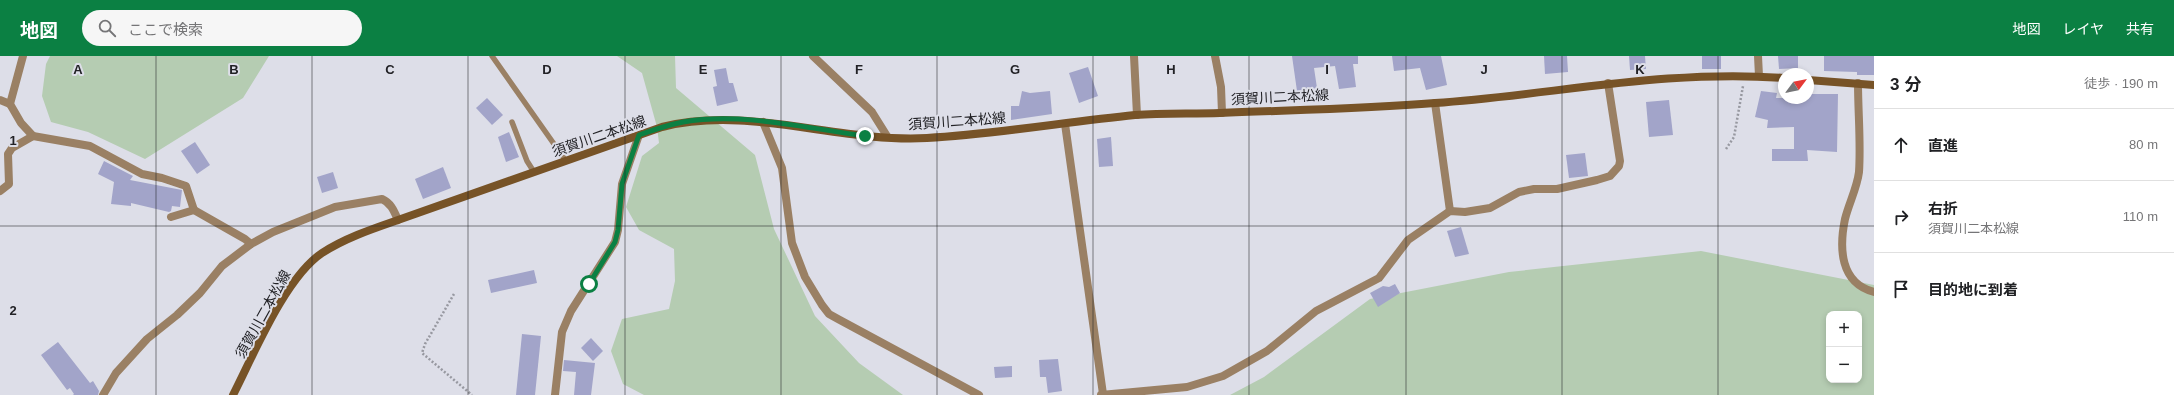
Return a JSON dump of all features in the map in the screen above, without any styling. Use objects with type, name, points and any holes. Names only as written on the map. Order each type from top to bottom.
[{"type":"main road","name":"須賀川二本松線","points":[[234,395],[268,327],[300,272],[323,253],[360,234],[398,220],[639,135],[683,122],[732,120],[763,122],[865,136],[937,137],[1137,115],[1222,113],[1435,103],[1608,83],[1745,76],[1778,78]]},
{"type":"main road","points":[[1814,80],[1874,84]]},
{"type":"street","points":[[10,104],[23,56]]},
{"type":"street","points":[[813,56],[872,112],[887,136]]},
{"type":"street","points":[[1134,56],[1137,115]]},
{"type":"street","points":[[1215,56],[1221,86],[1222,113]]},
{"type":"street","points":[[1758,56],[1759,76]]},
{"type":"street","points":[[1065,124],[1102,395],[1187,387],[1223,376],[1267,351],[1316,311],[1379,278],[1408,240],[1450,211],[1465,212],[1490,208],[1519,192],[1534,189],[1557,189],[1610,176],[1619,166],[1620,161],[1608,83]]},
{"type":"street","points":[[1858,83],[1858,172],[1846,218],[1842,246],[1845,267],[1854,283],[1863,289],[1874,292]]},
{"type":"street","points":[[0,100],[10,104],[21,123],[33,136],[90,146],[142,174],[162,178],[186,186],[194,210],[245,239],[250,244]]},
{"type":"street","points":[[1435,103],[1450,211]]},
{"type":"street","points":[[763,122],[782,168],[792,243],[805,277],[829,314],[979,395]]},
{"type":"street","points":[[555,395],[562,332],[571,312],[615,242],[618,230],[622,184],[639,135]]},
{"type":"street","points":[[0,191],[9,184],[8,154],[12,148],[33,136]]},
{"type":"street","points":[[103,395],[116,373],[146,339],[194,298],[222,266],[250,244],[273,232],[335,207],[382,199],[392,208],[398,220]]},
{"type":"street","points":[[171,217],[194,210]]},
{"type":"lane","points":[[492,56],[566,161]]},
{"type":"lane","points":[[512,122],[527,161],[534,172]]},
{"type":"path","points":[[1726,149],[1734,137],[1745,76]]},
{"type":"path","points":[[454,294],[424,344],[422,352],[472,395]]},
{"type":"green space","points":[[50,56],[269,56],[243,98],[145,159],[88,132],[51,122],[42,96],[46,64]]},
{"type":"green space","points":[[617,56],[675,56],[676,88],[755,155],[774,229],[815,316],[859,363],[903,395],[644,395],[623,384],[611,351],[622,319],[669,309],[675,281],[674,249],[639,230],[626,207],[642,156],[659,143],[657,127],[642,73]]},
{"type":"green space","points":[[1701,251],[1874,285],[1874,395],[1230,395],[1264,377],[1370,299],[1509,272]]},
{"type":"building","points":[[1292,56],[1358,56],[1358,64],[1353,64],[1356,87],[1339,89],[1335,66],[1314,68],[1317,88],[1297,91]]},
{"type":"building","points":[[1392,56],[1441,56],[1447,85],[1426,90],[1420,68],[1394,71]]},
{"type":"building","points":[[1544,56],[1567,56],[1568,72],[1545,74]]},
{"type":"building","points":[[1629,56],[1645,56],[1646,69],[1630,70]]},
{"type":"building","points":[[1702,56],[1721,56],[1721,69],[1702,69]]},
{"type":"building","points":[[1778,56],[1798,56],[1798,68],[1779,68]]},
{"type":"building","points":[[1824,56],[1874,56],[1874,75],[1857,75],[1857,72],[1824,71]]},
{"type":"building","points":[[1088,67],[1098,96],[1079,103],[1069,73]]},
{"type":"building","points":[[726,68],[729,83],[733,83],[738,101],[717,106],[713,87],[717,86],[714,70]]},
{"type":"building","points":[[1022,91],[1030,93],[1050,91],[1052,114],[1011,120],[1011,106],[1019,106]]},
{"type":"building","points":[[1761,91],[1777,93],[1776,98],[1778,98],[1778,104],[1814,104],[1814,94],[1838,94],[1837,152],[1807,150],[1808,161],[1772,161],[1772,149],[1794,149],[1794,127],[1767,128],[1768,120],[1755,117]]},
{"type":"building","points":[[487,98],[503,115],[492,125],[476,108]]},
{"type":"building","points":[[1669,100],[1673,135],[1649,137],[1646,102]]},
{"type":"building","points":[[509,132],[519,157],[506,162],[498,137]]},
{"type":"building","points":[[1111,137],[1113,166],[1099,167],[1097,139]]},
{"type":"building","points":[[195,142],[210,165],[197,174],[181,151]]},
{"type":"building","points":[[1585,153],[1588,176],[1569,178],[1566,155]]},
{"type":"building","points":[[104,161],[133,176],[130,180],[182,190],[180,207],[172,206],[171,211],[169,212],[131,203],[131,206],[111,204],[114,182],[98,174]]},
{"type":"building","points":[[443,167],[451,188],[423,199],[415,179]]},
{"type":"building","points":[[333,172],[338,188],[322,193],[317,177]]},
{"type":"building","points":[[1461,227],[1469,254],[1455,257],[1447,231]]},
{"type":"building","points":[[534,270],[537,283],[491,293],[488,280]]},
{"type":"building","points":[[1395,284],[1400,293],[1378,307],[1370,293],[1383,286],[1389,287]]},
{"type":"building","points":[[522,334],[541,336],[535,395],[516,395]]},
{"type":"building","points":[[591,338],[603,351],[593,361],[581,348]]},
{"type":"building","points":[[58,342],[90,383],[93,381],[99,391],[98,395],[73,395],[74,394],[70,388],[67,390],[41,355]]},
{"type":"building","points":[[1058,359],[1062,391],[1048,393],[1046,377],[1040,377],[1039,360]]},
{"type":"building","points":[[564,360],[595,363],[591,395],[574,395],[576,372],[563,371]]},
{"type":"building","points":[[1012,366],[1012,377],[995,378],[994,367]]},
{"type":"route","points":[[589,284],[609,254],[615,242],[618,230],[622,184],[639,135],[683,122],[732,120],[763,122],[865,136]]}]
